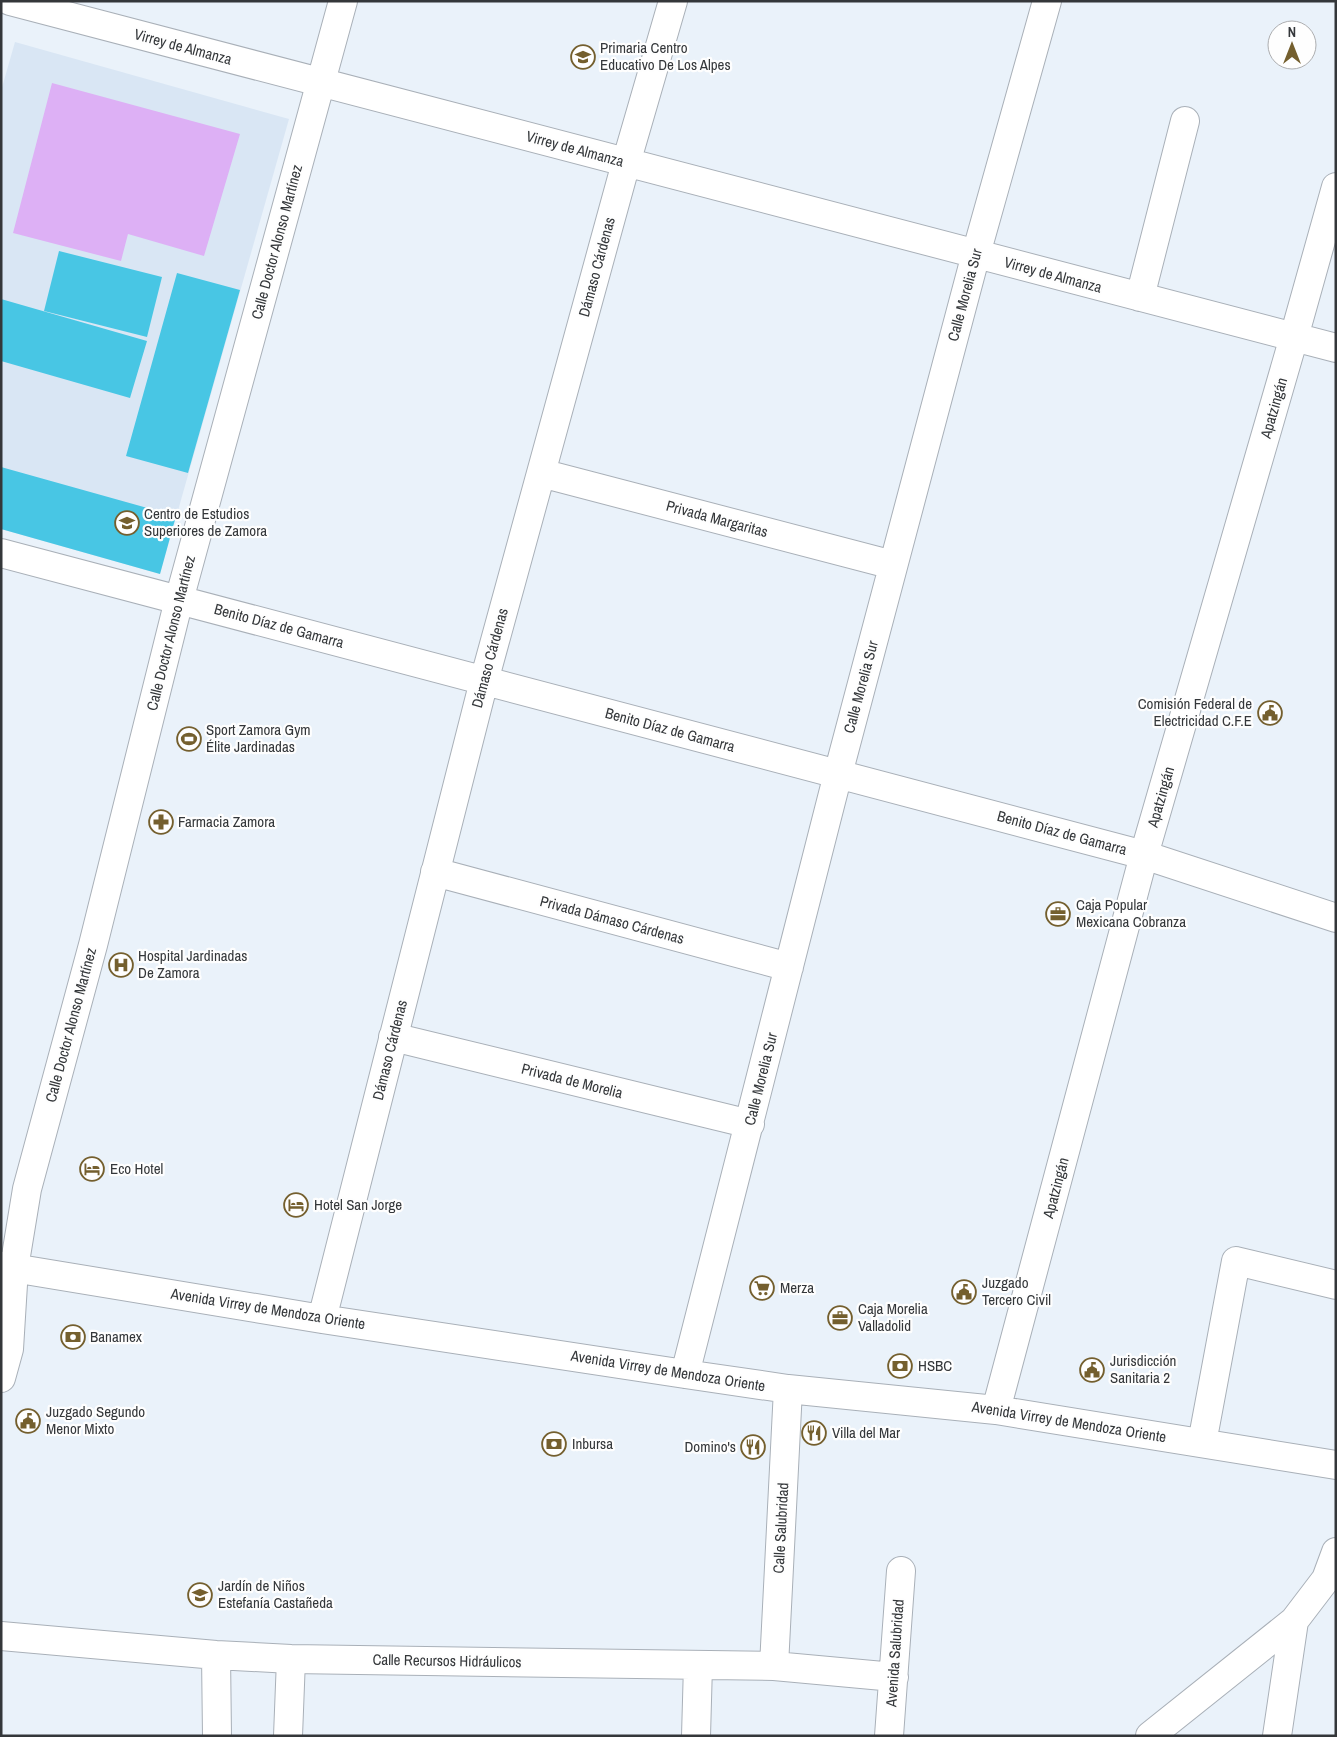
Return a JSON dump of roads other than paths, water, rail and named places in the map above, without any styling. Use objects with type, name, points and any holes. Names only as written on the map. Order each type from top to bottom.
[{"type":"street","points":[[1,17],[6,1]]},
{"type":"street","name":"Virrey de Almanza","points":[[10,1],[1336,348]]},
{"type":"street","name":"Calle Doctor Alonso Martínez","points":[[1,1378],[9,1349],[6,1271],[95,936],[179,600],[343,1]]},
{"type":"street","name":"Dámaso Cárdenas","points":[[322,1318],[484,681],[626,163],[674,1]]},
{"type":"street","name":"Calle Morelia Sur","points":[[685,1374],[893,565],[976,254],[1047,1]]},
{"type":"street","points":[[1140,297],[1185,121]]},
{"type":"street","name":"Apatzingán","points":[[996,1410],[1144,855],[1336,187]]},
{"type":"street","name":"Privada Margaritas","points":[[541,473],[893,565]]},
{"type":"street","name":"Benito Díaz de Gamarra","points":[[1,553],[1144,855],[1336,918]]},
{"type":"street","name":"Privada Dámaso Cárdenas","points":[[435,872],[790,967]]},
{"type":"street","name":"Privada de Morelia","points":[[393,1037],[750,1124]]},
{"type":"street","points":[[1202,1443],[1236,1261],[1336,1285]]},
{"type":"street","name":"Avenida Virrey de Mendoza Oriente","points":[[6,1271],[788,1389],[996,1410],[1336,1465]]},
{"type":"street","name":"Calle Salubridad","points":[[774,1666],[788,1389]]},
{"type":"street","points":[[1150,1736],[1294,1621],[1326,1579],[1336,1552]]},
{"type":"street","name":"Avenida Salubridad","points":[[889,1736],[901,1571]]},
{"type":"street","points":[[1277,1736],[1294,1621]]},
{"type":"street","name":"Calle Recursos Hidráulicos","points":[[1,1636],[216,1655],[291,1659],[774,1666],[894,1677]]},
{"type":"street","points":[[216,1655],[217,1736]]},
{"type":"street","points":[[288,1736],[291,1659]]},
{"type":"street","points":[[696,1736],[698,1665]]},
{"type":"place","name":"Primaria Centro Educativo De Los Alpes","points":[[583,57]]},
{"type":"place","name":"Centro de Estudios Superiores de Zamora","points":[[127,523]]},
{"type":"place","name":"Comisión Federal de Electricidad C.F.E","points":[[1270,713]]},
{"type":"place","name":"Sport Zamora Gym Élite Jardinadas","points":[[189,739]]},
{"type":"place","name":"Farmacia Zamora","points":[[161,822]]},
{"type":"place","name":"Caja Popular Mexicana Cobranza","points":[[1058,914]]},
{"type":"place","name":"Hospital Jardinadas De Zamora","points":[[121,965]]},
{"type":"place","name":"Eco Hotel","points":[[92,1169]]},
{"type":"place","name":"Hotel San Jorge","points":[[296,1205]]},
{"type":"place","name":"Merza","points":[[762,1288]]},
{"type":"place","name":"Juzgado Tercero Civil","points":[[964,1292]]},
{"type":"place","name":"Caja Morelia Valladolid","points":[[840,1318]]},
{"type":"place","name":"Banamex","points":[[73,1337]]},
{"type":"place","name":"HSBC","points":[[900,1366]]},
{"type":"place","name":"Jurisdicción Sanitaria 2","points":[[1092,1370]]},
{"type":"place","name":"Juzgado Segundo Menor Mixto","points":[[28,1421]]},
{"type":"place","name":"Villa del Mar","points":[[814,1433]]},
{"type":"place","name":"Inbursa","points":[[554,1444]]},
{"type":"place","name":"Domino's","points":[[753,1447]]},
{"type":"place","name":"Jardín de Niños Estefanía Castañeda","points":[[200,1595]]}]
